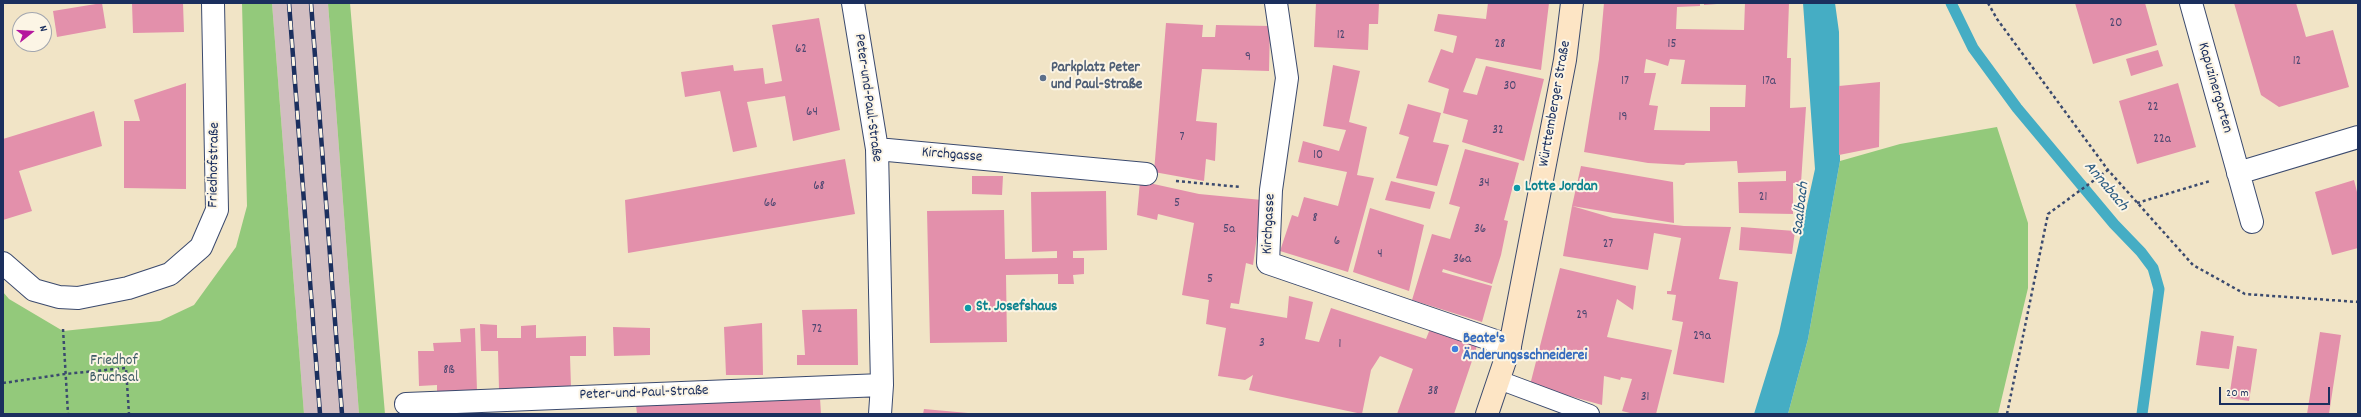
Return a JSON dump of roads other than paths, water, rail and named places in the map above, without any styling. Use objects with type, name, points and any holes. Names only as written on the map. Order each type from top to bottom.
[{"type":"main road","name":"Württemberger Straße","points":[[1487,414],[1510,346],[1565,60],[1572,3]]},
{"type":"street","name":"Friedhofstraße","points":[[3,264],[34,290],[59,297],[78,298],[121,290],[170,274],[201,247],[217,210],[214,3]]},
{"type":"street","name":"Peter-und-Paul-Straße","points":[[853,3],[877,149],[882,385],[880,414]]},
{"type":"street","name":"Kirchgasse","points":[[1276,3],[1287,78],[1271,190],[1268,263],[1510,346]]},
{"type":"street","name":"Kapuzinergarten","points":[[2191,3],[2252,222]]},
{"type":"street","points":[[2238,173],[2358,137]]},
{"type":"street","name":"Kirchgasse","points":[[877,149],[1146,174]]},
{"type":"street","name":"Peter-und-Paul-Straße","points":[[406,404],[882,385]]},
{"type":"lane","points":[[1499,380],[1590,414]]},
{"type":"water","points":[[1803,3],[1835,3],[1839,32],[1840,161],[1808,339],[1788,414],[1754,414],[1779,333],[1815,169]]},
{"type":"waterway","name":"Annabach","points":[[1951,3],[1973,48],[2017,108],[2114,224],[2141,252],[2153,268],[2159,289],[2142,414]]},
{"type":"railway","points":[[289,3],[320,414]]},
{"type":"railway","points":[[311,3],[342,414]]},
{"type":"place","name":"Parkplatz Peter und Paul-Straße","points":[[1043,78]]},
{"type":"place","name":"Lotte Jordan","points":[[1517,188]]},
{"type":"place","name":"St. Josefshaus","points":[[968,308]]},
{"type":"place","name":"Beate's Änderungsschneiderei","points":[[1455,349]]},
{"type":"water label","name":"Saalbach","points":[[1802,209]]},
{"type":"park label","name":"Friedhof Bruchsal","points":[[114,370]]}]
